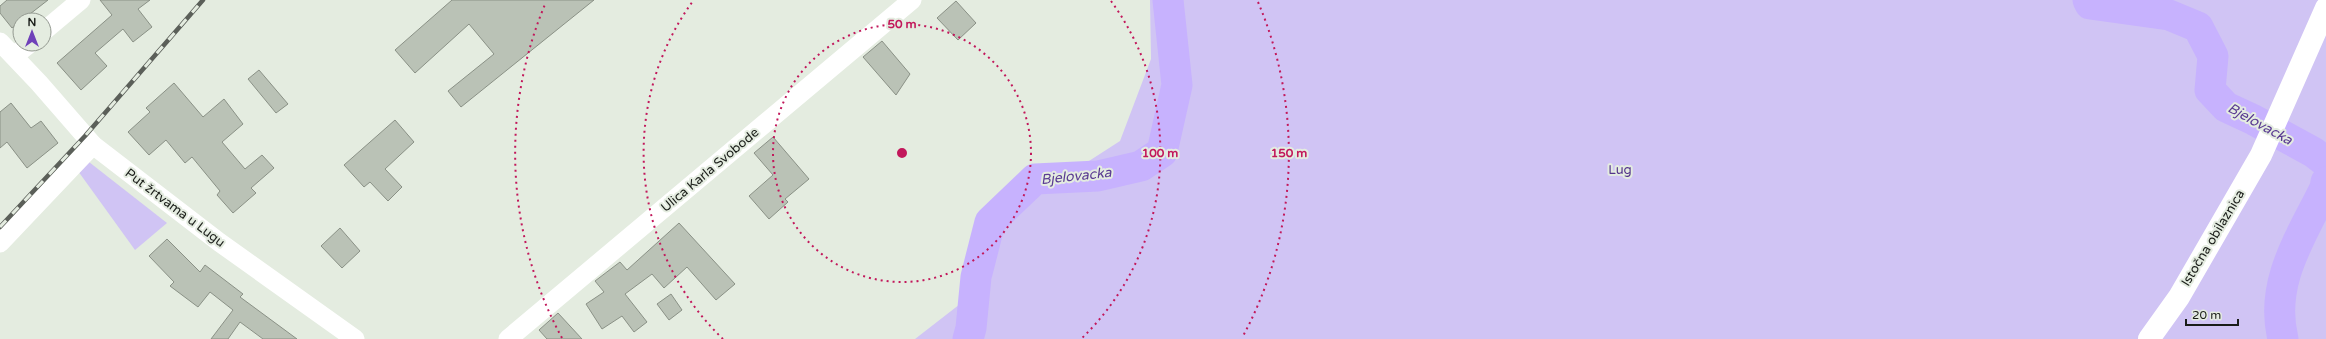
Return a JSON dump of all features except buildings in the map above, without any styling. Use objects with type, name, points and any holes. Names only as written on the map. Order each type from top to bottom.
[{"type":"main road","name":"Istočna obilaznica","points":[[2149,339],[2179,297],[2262,155],[2290,94],[2326,8]]},
{"type":"street","points":[[52,24],[81,0]]},
{"type":"street","name":"Ulica Karla Svobode","points":[[508,339],[912,0]]},
{"type":"street","name":"Put žrtvama u Lugu","points":[[0,42],[93,145],[219,242],[354,339]]},
{"type":"street","points":[[14,56],[19,52]]},
{"type":"street","points":[[0,243],[93,145]]},
{"type":"green space","name":"Lug","points":[[1150,0],[2326,0],[2326,339],[915,339],[991,280],[996,221],[1120,141],[1151,59]]},
{"type":"green space","points":[[89,162],[167,223],[135,250],[78,171]]},
{"type":"waterway","name":"Bjelovacka","points":[[968,339],[971,328],[976,277],[990,222],[1035,179],[1098,176],[1141,166],[1162,152],[1177,85],[1168,0]]},
{"type":"waterway","name":"Bjelovacka","points":[[2088,0],[2090,4],[2169,15],[2198,27],[2213,56],[2210,90],[2226,107],[2254,120],[2313,152],[2326,162]]},
{"type":"waterway","name":"Bjelovacka","points":[[2283,339],[2280,318],[2280,299],[2284,280],[2297,243],[2325,188],[2326,182]]},
{"type":"railway","points":[[0,227],[85,136],[203,0]]}]
